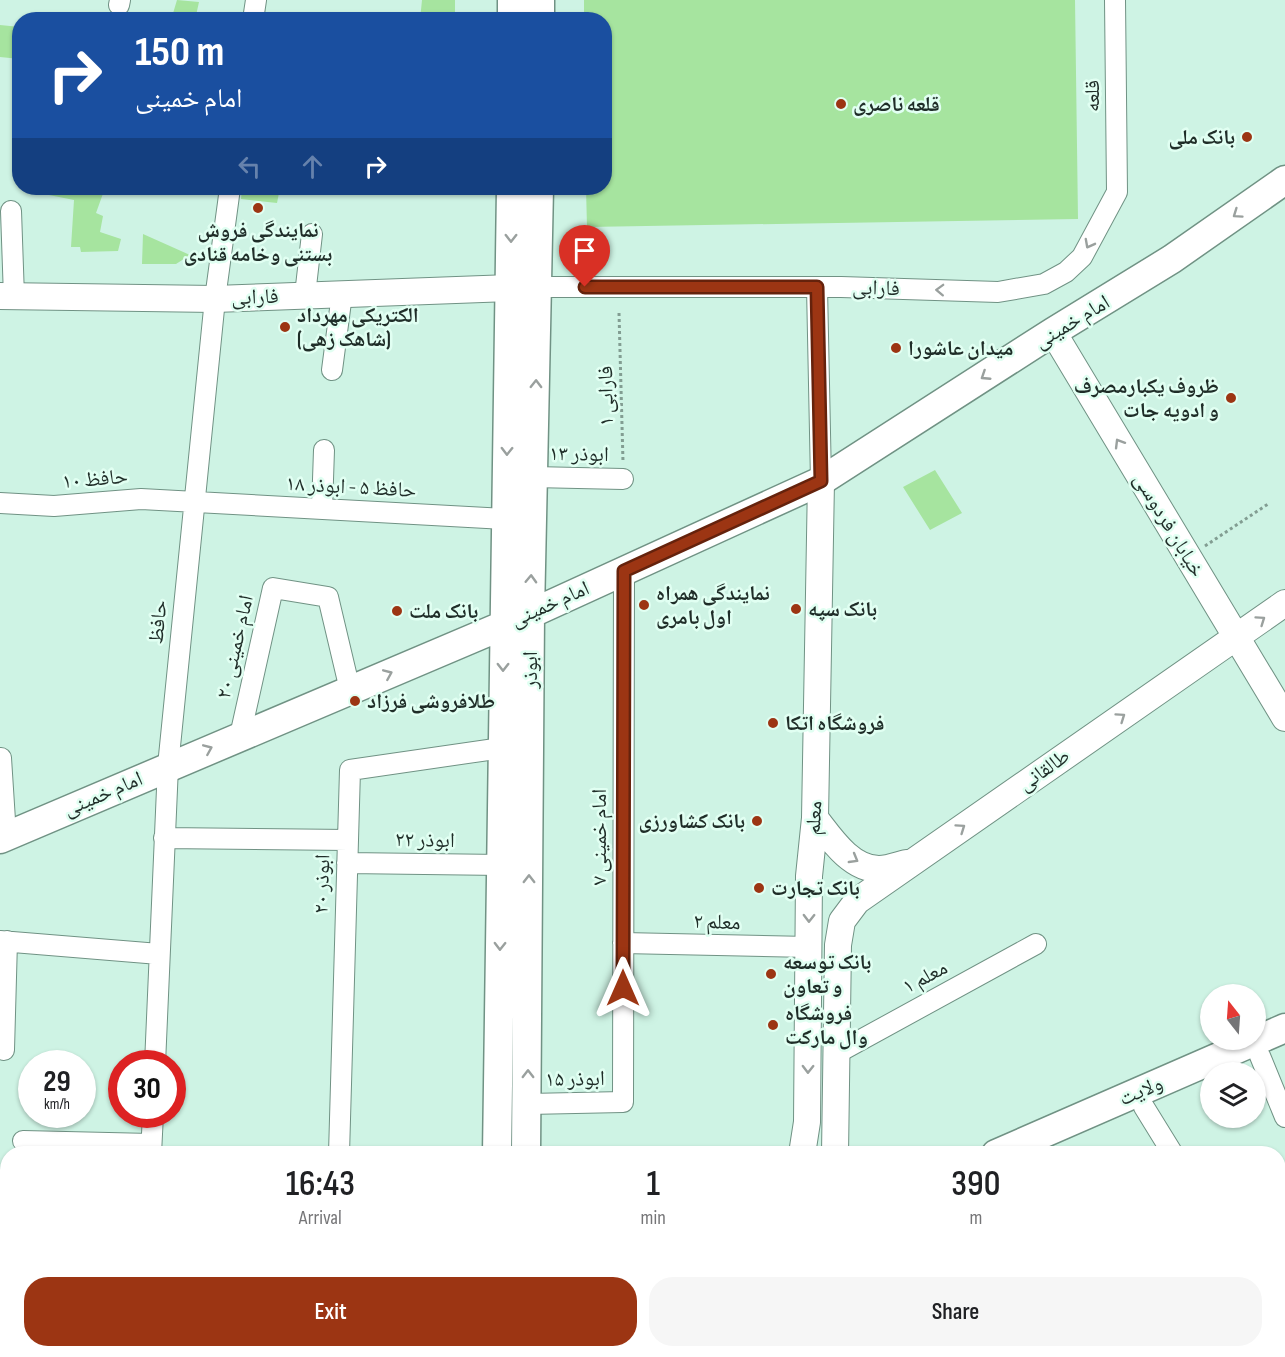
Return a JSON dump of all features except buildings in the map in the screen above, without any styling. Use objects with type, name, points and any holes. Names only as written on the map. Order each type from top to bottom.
[{"type":"main road","name":"امام خمینی","points":[[3,837],[530,614],[821,481],[1053,332],[1172,259],[1285,180]]},
{"type":"main road","name":"ابوذر","points":[[512,195],[525,287],[533,477],[526,1146]]},
{"type":"main road","name":"ابوذر","points":[[497,1146],[505,519],[525,287],[538,195]]},
{"type":"main road","name":"ولایت","points":[[1014,1146],[1285,1028]]},
{"type":"main road","points":[[1246,1062],[1272,1051]]},
{"type":"main road","name":"ولایت","points":[[1055,1146],[1200,1082]]},
{"type":"street","name":"قلعه","points":[[1115,0],[1117,192]]},
{"type":"street","name":"فارابی","points":[[7,296],[215,299],[525,287],[817,287],[998,292],[1044,284],[1066,272],[1082,257],[1117,192]]},
{"type":"street","name":"حافظ","points":[[156,1050],[168,766],[215,299],[229,195]]},
{"type":"street","points":[[7,296],[11,212]]},
{"type":"street","points":[[305,295],[312,234]]},
{"type":"street","points":[[817,287],[821,481]]},
{"type":"street","points":[[332,370],[342,294]]},
{"type":"street","name":"خیابان فردوسی","points":[[1053,332],[1285,718]]},
{"type":"street","points":[[322,509],[324,450]]},
{"type":"street","name":"ابوذر ۱۳","points":[[533,477],[623,479]]},
{"type":"street","name":"معلم","points":[[803,1146],[807,1122],[808,947],[810,876],[815,818],[821,481]]},
{"type":"street","name":"حافظ ۱۰","points":[[0,503],[54,506],[141,499],[194,504]]},
{"type":"street","name":"حافظ ۵ - ابوذر ۱۸","points":[[194,504],[505,519]]},
{"type":"street","name":"امام خمینی ۷","points":[[623,1102],[624,571]]},
{"type":"street","name":"امام خمینی ۲۰","points":[[240,736],[273,588],[328,597],[350,690]]},
{"type":"street","name":"طالقانی","points":[[837,1053],[837,962],[842,921],[857,901],[1285,603]]},
{"type":"street","name":"ابوذر ۲۰","points":[[339,1146],[350,770],[502,748]]},
{"type":"street","points":[[1,758],[3,837]]},
{"type":"street","points":[[815,818],[841,852],[860,863],[878,869],[912,861]]},
{"type":"street","points":[[164,838],[348,840]]},
{"type":"street","name":"ابوذر ۲۲","points":[[347,863],[502,865]]},
{"type":"street","points":[[4,1050],[3,941],[159,954]]},
{"type":"street","name":"معلم ۲","points":[[623,943],[808,947]]},
{"type":"street","name":"معلم ۱","points":[[837,1053],[1036,944]]},
{"type":"street","points":[[1272,1051],[1285,1117]]},
{"type":"street","points":[[835,1146],[837,1053]]},
{"type":"street","name":"ابوذر ۱۵","points":[[528,1104],[623,1102]]},
{"type":"street","points":[[1144,1107],[1168,1146]]},
{"type":"street","points":[[151,1146],[152,1128]]},
{"type":"street","points":[[23,1141],[103,1146]]},
{"type":"path","name":"فارابی ۱","points":[[619,313],[623,479]]},
{"type":"path","points":[[1188,556],[1268,504]]},
{"type":"place","name":"قلعه ناصری","points":[[841,104]]},
{"type":"place","name":"بانک ملی","points":[[1247,137]]},
{"type":"place","name":"نمایندگی فروش بستنی وخامه قنادی","points":[[258,208]]},
{"type":"place","name":"الکتریکی مهرداد (شاهک زهی)","points":[[285,327]]},
{"type":"place","name":"میدان عاشورا","points":[[896,348]]},
{"type":"place","name":"ظروف یکبارمصرف و ادویه جات","points":[[1231,398]]},
{"type":"place","name":"نمایندگی همراه اول بامری","points":[[644,605]]},
{"type":"place","name":"بانک سپه","points":[[796,609]]},
{"type":"place","name":"بانک ملت","points":[[397,611]]},
{"type":"place","name":"طلافروشی فرزاد","points":[[355,701]]},
{"type":"place","name":"فروشگاه اتکا","points":[[773,723]]},
{"type":"place","name":"بانک کشاورزی","points":[[757,821]]},
{"type":"place","name":"بانک تجارت","points":[[759,888]]},
{"type":"place","name":"بانک توسعه و تعاون","points":[[771,974]]},
{"type":"place","name":"فروشگاه وال مارکت","points":[[773,1025]]},
{"type":"route","points":[[585,287],[817,287],[821,481],[624,571],[623,988]]}]
